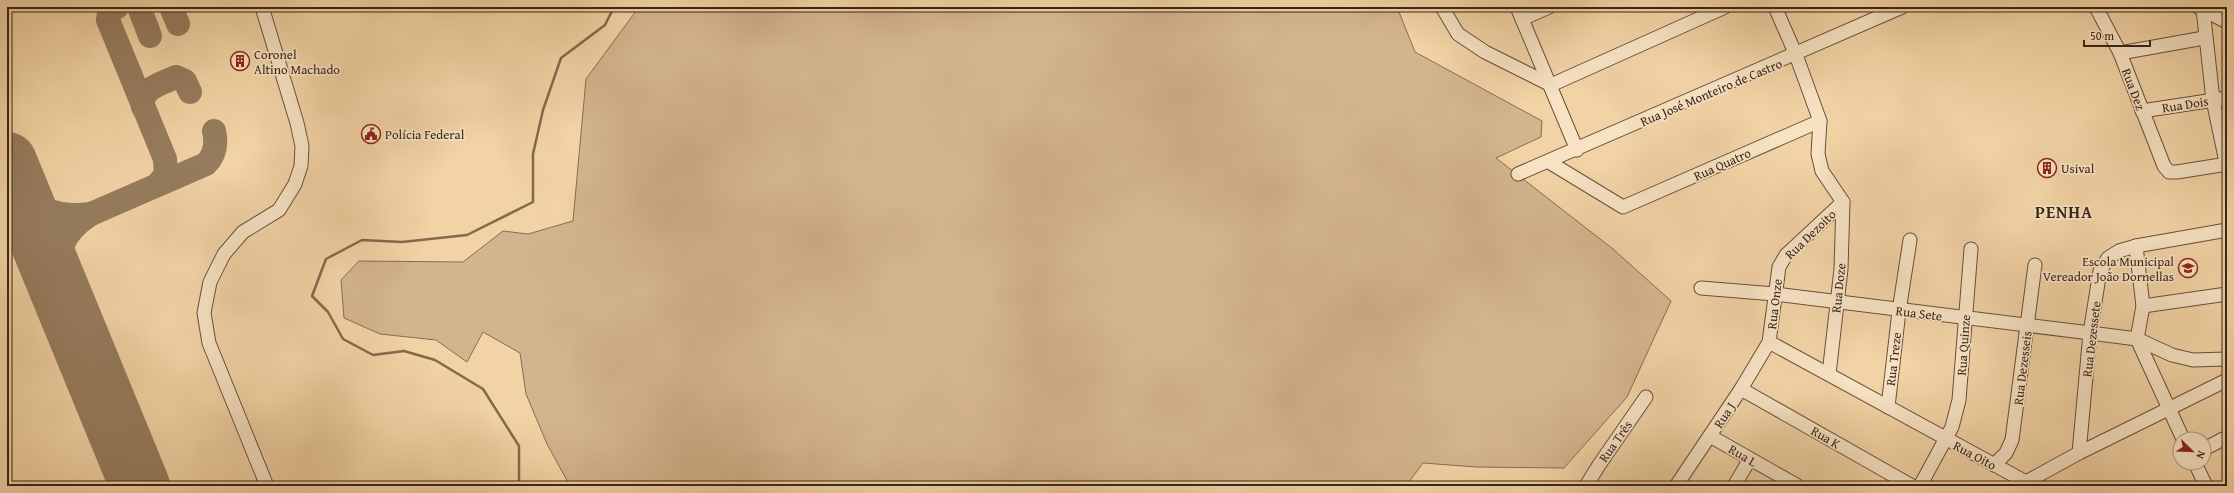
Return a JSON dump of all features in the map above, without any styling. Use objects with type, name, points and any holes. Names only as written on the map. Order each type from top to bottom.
[{"type":"street","points":[[262,7],[297,123],[302,146],[301,166],[295,184],[279,210],[243,232],[224,254],[210,282],[204,313],[209,344],[267,486]]},
{"type":"street","points":[[1442,7],[1458,34],[1485,52],[1551,85]]},
{"type":"street","points":[[1549,7],[1519,13],[1551,85],[1577,150]]},
{"type":"street","points":[[1551,85],[1725,7]]},
{"type":"street","points":[[1775,7],[1796,55],[1820,121],[1818,154],[1822,171],[1843,202]]},
{"type":"street","name":"Rua José Monteiro de Castro","points":[[1518,174],[1796,55],[1902,7]]},
{"type":"street","name":"Rua Dez","points":[[2096,7],[2120,53],[2164,166],[2169,172],[2227,165]]},
{"type":"street","points":[[2200,8],[2227,22]]},
{"type":"street","points":[[2200,8],[2213,100],[2227,165]]},
{"type":"street","points":[[2120,53],[2204,38]]},
{"type":"street","name":"Rua Dois","points":[[2142,111],[2227,98]]},
{"type":"street","name":"Rua Quatro","points":[[1549,162],[1623,207],[1820,121]]},
{"type":"street","name":"Rua Dezoito","points":[[1778,267],[1786,255],[1843,202]]},
{"type":"street","name":"Rua Doze","points":[[1829,374],[1844,221],[1843,202]]},
{"type":"street","points":[[2179,431],[2137,340],[2143,306],[2136,246],[2227,230]]},
{"type":"street","name":"Rua Treze","points":[[1888,407],[1899,311],[1910,240]]},
{"type":"street","name":"Rua Dezessete","points":[[2079,453],[2090,333],[2100,271],[2108,258],[2119,251],[2136,246]]},
{"type":"street","name":"Rua Quinze","points":[[1920,486],[1952,427],[1959,400],[1971,249]]},
{"type":"street","name":"Rua Dezesseis","points":[[1994,465],[2006,453],[2012,440],[2035,265]]},
{"type":"street","name":"Rua Onze","points":[[1769,342],[1778,267]]},
{"type":"street","name":"Rua Sete","points":[[1701,288],[1775,294],[1899,311],[2090,333],[2137,340],[2172,355],[2193,360],[2227,359]]},
{"type":"street","points":[[2143,306],[2227,294]]},
{"type":"street","name":"Rua Oito","points":[[1769,342],[1994,465],[2025,484],[2079,453],[2227,380]]},
{"type":"street","name":"Rua J","points":[[1676,486],[1741,389],[1769,342]]},
{"type":"street","name":"Rua K","points":[[1741,389],[1912,486]]},
{"type":"street","name":"Rua Três","points":[[1591,484],[1646,397]]},
{"type":"street","name":"Rua L","points":[[1710,436],[1795,485]]},
{"type":"street","points":[[2212,445],[2227,437]]},
{"type":"street","points":[[1734,486],[1750,459]]},
{"type":"street","points":[[2199,471],[2206,486]]},
{"type":"shaded area","points":[[639,7],[1397,7],[1415,52],[1542,121],[1541,137],[1496,158],[1613,249],[1671,301],[1627,397],[1564,468],[1476,467],[1423,463],[1406,486],[570,486],[547,444],[526,394],[520,353],[483,332],[467,362],[436,340],[380,334],[344,318],[341,280],[359,261],[463,262],[503,231],[528,234],[573,221],[586,79]]},
{"type":"waterway","points":[[519,486],[519,446],[483,389],[435,360],[404,351],[373,355],[343,339],[328,312],[312,296],[326,259],[362,240],[402,242],[467,235],[533,202],[533,154],[543,110],[561,58],[605,25],[614,7]]},
{"type":"taxiway","points":[[117,7],[109,12],[108,20],[165,159],[166,174],[158,184]]},
{"type":"taxiway","points":[[139,7],[150,36]]},
{"type":"taxiway","points":[[171,7],[178,24]]},
{"type":"taxiway","points":[[143,107],[145,95],[149,91],[159,84],[176,77],[185,81],[190,92]]},
{"type":"taxiway","points":[[10,169],[24,193],[33,202],[41,207],[56,213],[74,215],[91,214],[206,164],[209,161],[214,149],[214,131]]},
{"type":"taxiway","points":[[61,294],[58,269],[61,248],[72,230],[91,214]]},
{"type":"runway","points":[[7,162],[140,486]]},
{"type":"place","name":"Coronel Altino Machado","points":[[240,61]]},
{"type":"place","name":"Polícia Federal","points":[[371,134]]},
{"type":"place","name":"Usival","points":[[2047,168]]},
{"type":"place","name":"Escola Municipal Vereador João Dornellas","points":[[2188,268]]},
{"type":"district","name":"PENHA","points":[[2064,212]]}]
